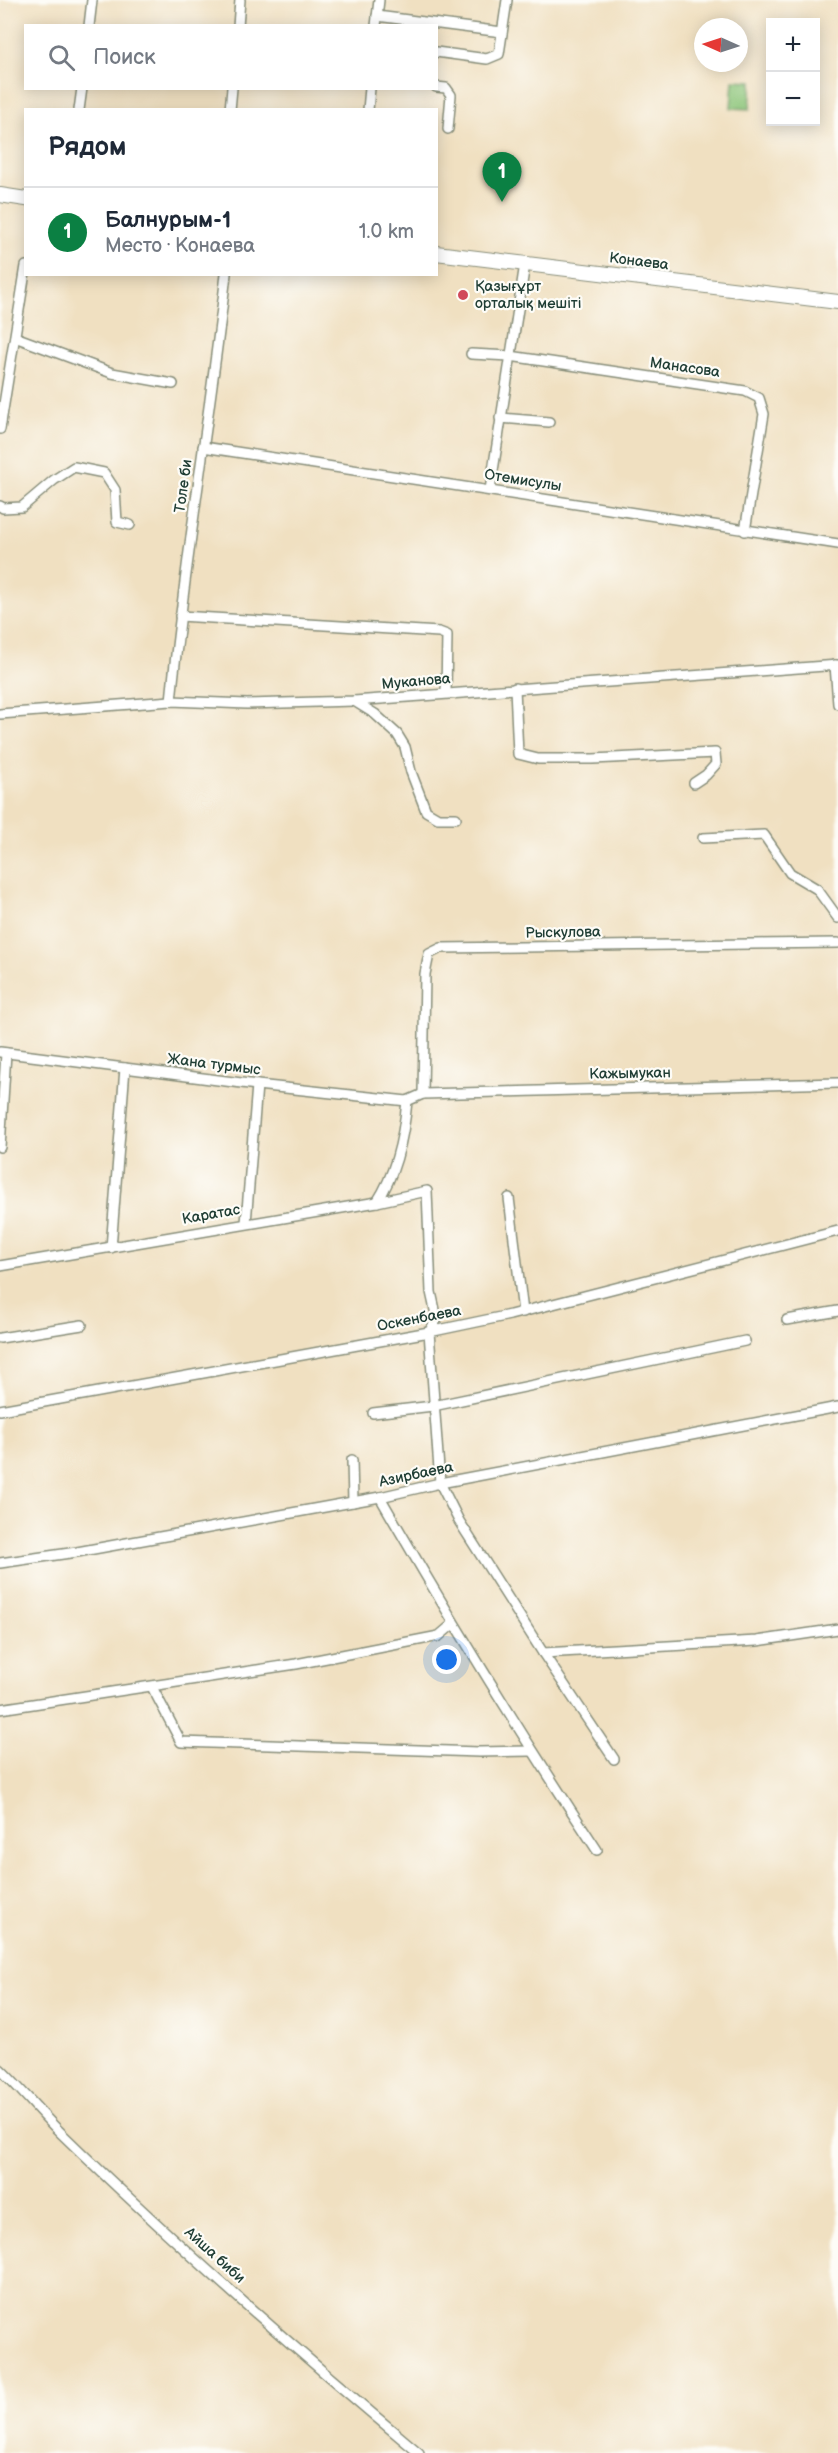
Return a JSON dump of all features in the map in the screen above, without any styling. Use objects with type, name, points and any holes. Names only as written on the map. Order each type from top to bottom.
[{"type":"main road","points":[[0,195],[24,199]]},
{"type":"main road","name":"Конаева","points":[[438,253],[838,302]]},
{"type":"street","points":[[89,24],[92,0]]},
{"type":"street","points":[[238,24],[240,0]]},
{"type":"street","points":[[379,0],[377,21],[411,24]]},
{"type":"street","points":[[438,52],[487,59],[499,54],[507,0]]},
{"type":"street","points":[[438,26],[502,32]]},
{"type":"street","points":[[438,87],[446,88],[451,95],[448,129]]},
{"type":"street","points":[[79,108],[82,90]]},
{"type":"street","points":[[230,108],[232,90]]},
{"type":"street","points":[[368,108],[370,90]]},
{"type":"street","points":[[490,490],[525,264]]},
{"type":"street","points":[[0,429],[4,388],[15,338],[24,276]]},
{"type":"street","name":"Толе би","points":[[171,701],[180,616],[226,276]]},
{"type":"street","points":[[15,338],[112,373],[173,384]]},
{"type":"street","name":"Манасова","points":[[471,354],[510,356],[744,391],[759,398],[764,414],[745,531]]},
{"type":"street","points":[[500,418],[549,422]]},
{"type":"street","name":"Отемисулы","points":[[203,447],[838,544]]},
{"type":"street","points":[[0,506],[3,508],[22,507],[54,480],[74,467],[104,472],[115,490],[117,522],[130,525]]},
{"type":"street","points":[[180,616],[439,632],[447,635],[446,693]]},
{"type":"street","points":[[836,665],[838,704]]},
{"type":"street","name":"Муканова","points":[[0,714],[171,701],[247,704],[354,701],[836,665]]},
{"type":"street","points":[[515,688],[518,754],[538,759],[593,759],[716,753],[716,764],[694,783]]},
{"type":"street","points":[[354,701],[375,714],[397,734],[405,747],[411,772],[426,812],[438,818],[456,818]]},
{"type":"street","points":[[703,838],[764,836],[790,873],[817,889],[838,918]]},
{"type":"street","name":"Рыскулова","points":[[423,1094],[425,974],[429,954],[441,948],[838,943]]},
{"type":"street","points":[[0,1147],[3,1052]]},
{"type":"street","name":"Жана турмыс","points":[[3,1052],[257,1085],[407,1101],[423,1094]]},
{"type":"street","points":[[111,1248],[125,1068]]},
{"type":"street","name":"Кажымукан","points":[[423,1094],[838,1083]]},
{"type":"street","points":[[246,1223],[257,1085]]},
{"type":"street","points":[[377,1202],[387,1185],[404,1131],[407,1101]]},
{"type":"street","name":"Каратас","points":[[0,1266],[377,1202],[427,1191],[431,1292],[436,1319],[429,1332]]},
{"type":"street","points":[[509,1198],[523,1312]]},
{"type":"street","name":"Оскенбаева","points":[[0,1410],[429,1332],[523,1312],[838,1231]]},
{"type":"street","points":[[787,1320],[838,1311]]},
{"type":"street","points":[[0,1338],[82,1325]]},
{"type":"street","points":[[429,1332],[440,1483],[459,1521],[614,1759]]},
{"type":"street","points":[[373,1413],[433,1406],[745,1341]]},
{"type":"street","name":"Азирбаева","points":[[0,1563],[77,1552],[380,1497],[440,1483],[838,1407]]},
{"type":"street","points":[[352,1460],[353,1502]]},
{"type":"street","points":[[380,1497],[453,1624],[597,1850]]},
{"type":"street","points":[[0,1709],[296,1664],[439,1636],[453,1624]]},
{"type":"street","points":[[543,1653],[757,1641],[838,1629]]},
{"type":"street","points":[[152,1687],[181,1742],[479,1752],[532,1751]]},
{"type":"street","name":"Айша биби","points":[[0,2069],[62,2134],[171,2235],[320,2371],[419,2453]]},
{"type":"green space","points":[[733,80],[752,81],[750,109],[731,108]]},
{"type":"place","name":"Балнурым-1","points":[[502,202]]},
{"type":"place","name":"Қазығұрт орталық мешіті","points":[[463,295]]}]
